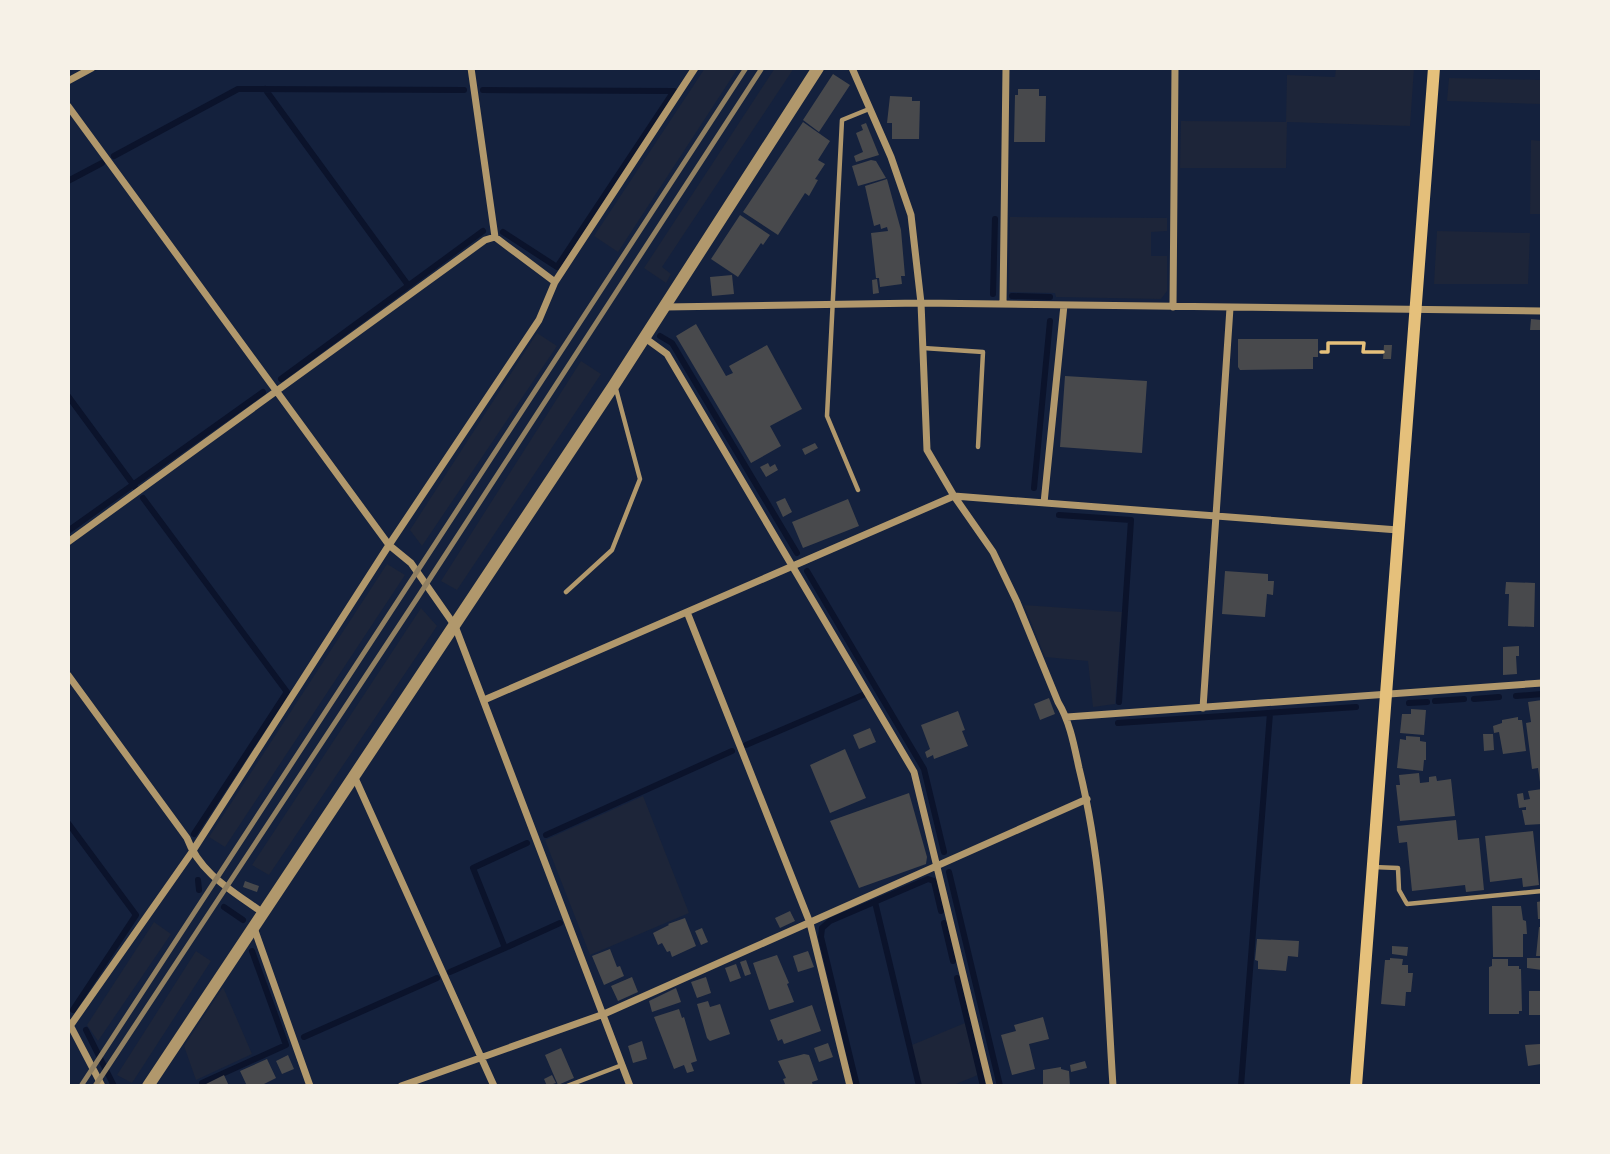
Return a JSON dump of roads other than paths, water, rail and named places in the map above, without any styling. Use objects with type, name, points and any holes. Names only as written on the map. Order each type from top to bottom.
[{"type":"main road","points":[[1356,1086],[1434,68]]},
{"type":"street","points":[[68,81],[92,68]]},
{"type":"street","points":[[471,68],[495,237],[555,282]]},
{"type":"street","points":[[102,1086],[69,1026],[192,852],[389,545],[539,320],[555,282],[695,68]]},
{"type":"street","points":[[148,1086],[666,307],[818,68]]},
{"type":"street","points":[[852,68],[891,157],[911,215],[921,303],[927,450],[954,496],[993,552],[1067,717],[1087,799],[1101,894],[1113,1086]]},
{"type":"street","points":[[1003,304],[1006,68]]},
{"type":"street","points":[[1173,307],[1175,68]]},
{"type":"street","points":[[68,106],[389,545],[411,563],[455,626],[630,1086]]},
{"type":"street","points":[[68,542],[485,240],[495,237]]},
{"type":"street","points":[[666,307],[921,303],[1542,311]]},
{"type":"street","points":[[1044,503],[1063,305]]},
{"type":"street","points":[[1203,708],[1230,307]]},
{"type":"street","points":[[645,338],[667,354],[914,772],[990,1086]]},
{"type":"street","points":[[484,700],[954,496],[1398,530]]},
{"type":"street","points":[[687,612],[810,923],[850,1086]]},
{"type":"street","points":[[68,675],[187,838],[192,852],[206,872],[263,913]]},
{"type":"street","points":[[1067,717],[1542,683]]},
{"type":"street","points":[[355,778],[494,1086]]},
{"type":"street","points":[[401,1086],[604,1014],[1087,799]]},
{"type":"street","points":[[253,926],[310,1086]]},
{"type":"lane","points":[[858,490],[827,416],[842,120],[870,108]]},
{"type":"lane","points":[[923,348],[983,352],[978,447]]},
{"type":"lane","points":[[566,592],[612,550],[640,478],[614,384]]},
{"type":"lane","points":[[1373,867],[1398,868],[1399,890],[1407,904],[1542,891]]},
{"type":"lane","points":[[567,1086],[622,1065]]},
{"type":"waterway","points":[[114,156],[238,89],[464,90]]},
{"type":"waterway","points":[[265,89],[408,285]]},
{"type":"waterway","points":[[483,90],[674,91],[557,267],[503,232]]},
{"type":"waterway","points":[[68,181],[102,163]]},
{"type":"waterway","points":[[993,294],[995,219]]},
{"type":"waterway","points":[[281,379],[483,231]]},
{"type":"waterway","points":[[1012,296],[1050,297]]},
{"type":"waterway","points":[[1034,488],[1050,321]]},
{"type":"waterway","points":[[660,336],[672,343],[797,553]]},
{"type":"waterway","points":[[68,531],[263,392]]},
{"type":"waterway","points":[[68,396],[135,487]]},
{"type":"waterway","points":[[143,498],[287,692],[194,834]]},
{"type":"waterway","points":[[1059,515],[1131,520],[1119,702]]},
{"type":"waterway","points":[[807,571],[924,769],[944,852]]},
{"type":"waterway","points":[[1516,696],[1542,694]]},
{"type":"waterway","points":[[746,745],[863,695]]},
{"type":"waterway","points":[[1474,699],[1499,697]]},
{"type":"waterway","points":[[1435,701],[1464,699]]},
{"type":"waterway","points":[[1409,703],[1427,702]]},
{"type":"waterway","points":[[1118,723],[1356,707]]},
{"type":"waterway","points":[[1241,1086],[1270,713]]},
{"type":"waterway","points":[[546,835],[732,751]]},
{"type":"waterway","points":[[68,823],[136,915],[73,1010]]},
{"type":"waterway","points":[[450,972],[505,948],[473,868],[527,843]]},
{"type":"waterway","points":[[949,872],[1000,1086]]},
{"type":"waterway","points":[[857,1086],[821,937],[822,928],[830,921],[928,879],[934,881],[941,911]]},
{"type":"waterway","points":[[198,880],[199,890]]},
{"type":"waterway","points":[[875,902],[919,1086]]},
{"type":"waterway","points":[[224,907],[243,920]]},
{"type":"waterway","points":[[505,948],[560,923]]},
{"type":"waterway","points":[[944,923],[953,961]]},
{"type":"waterway","points":[[203,1086],[202,1083],[286,1045],[252,951]]},
{"type":"waterway","points":[[304,1037],[437,978]]},
{"type":"waterway","points":[[957,978],[983,1086]]},
{"type":"waterway","points":[[86,1030],[114,1086]]},
{"type":"railway","points":[[81,1086],[746,68]]},
{"type":"railway","points":[[95,1086],[416,600],[762,68]]}]
